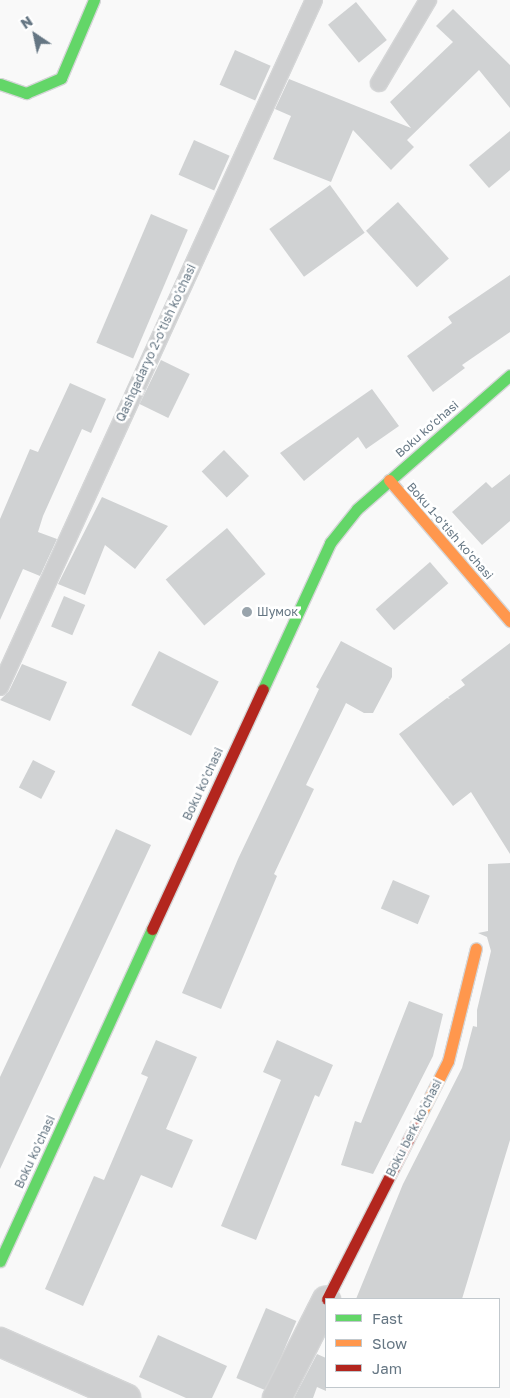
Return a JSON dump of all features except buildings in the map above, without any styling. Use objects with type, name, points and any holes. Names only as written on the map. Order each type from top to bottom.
[{"type":"street","points":[[0,84],[26,93],[60,78],[94,0]]},
{"type":"street","name":"Boku ko'chasi","points":[[0,1261],[310,582],[342,526],[389,480],[510,375]]},
{"type":"street","name":"Boku 1-o'tish ko'chasi","points":[[389,480],[510,622]]},
{"type":"street","name":"Boku berk ko'chasi","points":[[328,1298],[448,1061],[476,948]]},
{"type":"street","name":"Boku berk ko'chasi","points":[[278,1398],[325,1304]]},
{"type":"street","points":[[0,1342],[126,1398]]},
{"type":"lane","name":"Qashqadaryo 2-o'tish ko'chasi","points":[[0,687],[314,0]]},
{"type":"lane","points":[[379,83],[428,0]]},
{"type":"traffic: fast","points":[[0,84],[26,93],[61,78],[94,0]]},
{"type":"traffic: fast","points":[[263,689],[330,543],[357,509],[510,375]]},
{"type":"traffic: fast","points":[[0,1261],[152,929]]},
{"type":"traffic: slow","points":[[389,480],[510,621]]},
{"type":"traffic: slow","points":[[415,1126],[448,1061],[476,948]]},
{"type":"traffic: jam","points":[[152,929],[263,689]]},
{"type":"traffic: jam","points":[[328,1298],[415,1126]]},
{"type":"place","name":"Шумок","points":[[247,612]]}]
